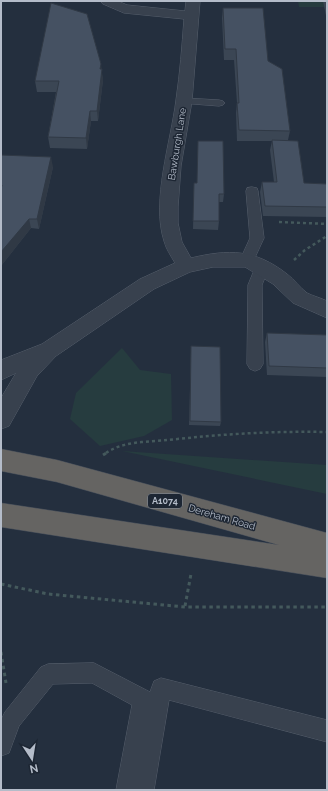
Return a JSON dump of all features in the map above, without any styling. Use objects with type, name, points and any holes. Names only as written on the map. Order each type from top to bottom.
[{"type":"highway","name":"Dereham Road","points":[[1,460],[57,471],[327,546]]},
{"type":"highway","points":[[1,515],[327,565]]},
{"type":"street","points":[[108,1],[124,9],[165,14],[192,8]]},
{"type":"street","name":"Bawburgh Lane","points":[[186,266],[173,242],[169,223],[172,166],[184,101],[192,8]]},
{"type":"street","points":[[1,419],[29,370],[49,350],[147,284],[186,266],[213,260],[254,264],[280,279],[300,298],[327,310]]},
{"type":"street","points":[[1,372],[8,366],[49,350]]},
{"type":"lane","points":[[184,101],[219,103]]},
{"type":"lane","points":[[252,191],[257,238],[254,264],[256,285],[255,364]]},
{"type":"lane","points":[[1,745],[12,719],[48,674],[94,673],[143,700],[127,790]]},
{"type":"lane","points":[[143,790],[161,688],[327,730]]},
{"type":"path","points":[[256,221],[327,224]]},
{"type":"path","points":[[280,279],[288,266],[305,250],[327,236]]},
{"type":"path","points":[[99,458],[113,448],[136,443],[220,434],[273,431],[327,432]]},
{"type":"path","points":[[1,584],[48,594],[185,607],[327,607]]},
{"type":"green space","points":[[298,1],[327,1],[327,7],[299,7]]},
{"type":"green space","points":[[122,348],[140,370],[171,374],[172,420],[144,436],[100,446],[70,419],[76,393]]},
{"type":"green space","points":[[122,451],[327,465],[327,494]]},
{"type":"building","points":[[51,3],[87,14],[101,64],[100,69],[102,69],[97,111],[90,111],[86,138],[48,137],[59,81],[35,81]]},
{"type":"building","points":[[223,8],[263,8],[268,61],[282,69],[290,131],[239,130],[236,49],[225,49]]},
{"type":"building","points":[[272,140],[298,141],[304,183],[327,184],[327,207],[265,206],[262,182],[277,182]]},
{"type":"building","points":[[198,141],[223,141],[224,194],[219,194],[219,221],[193,221],[194,183],[197,183]]},
{"type":"building","points":[[1,155],[51,157],[37,219],[29,219],[1,252],[2,185]]},
{"type":"building","points":[[267,333],[327,335],[327,368],[269,366]]},
{"type":"building","points":[[191,346],[220,347],[221,422],[190,421]]}]
